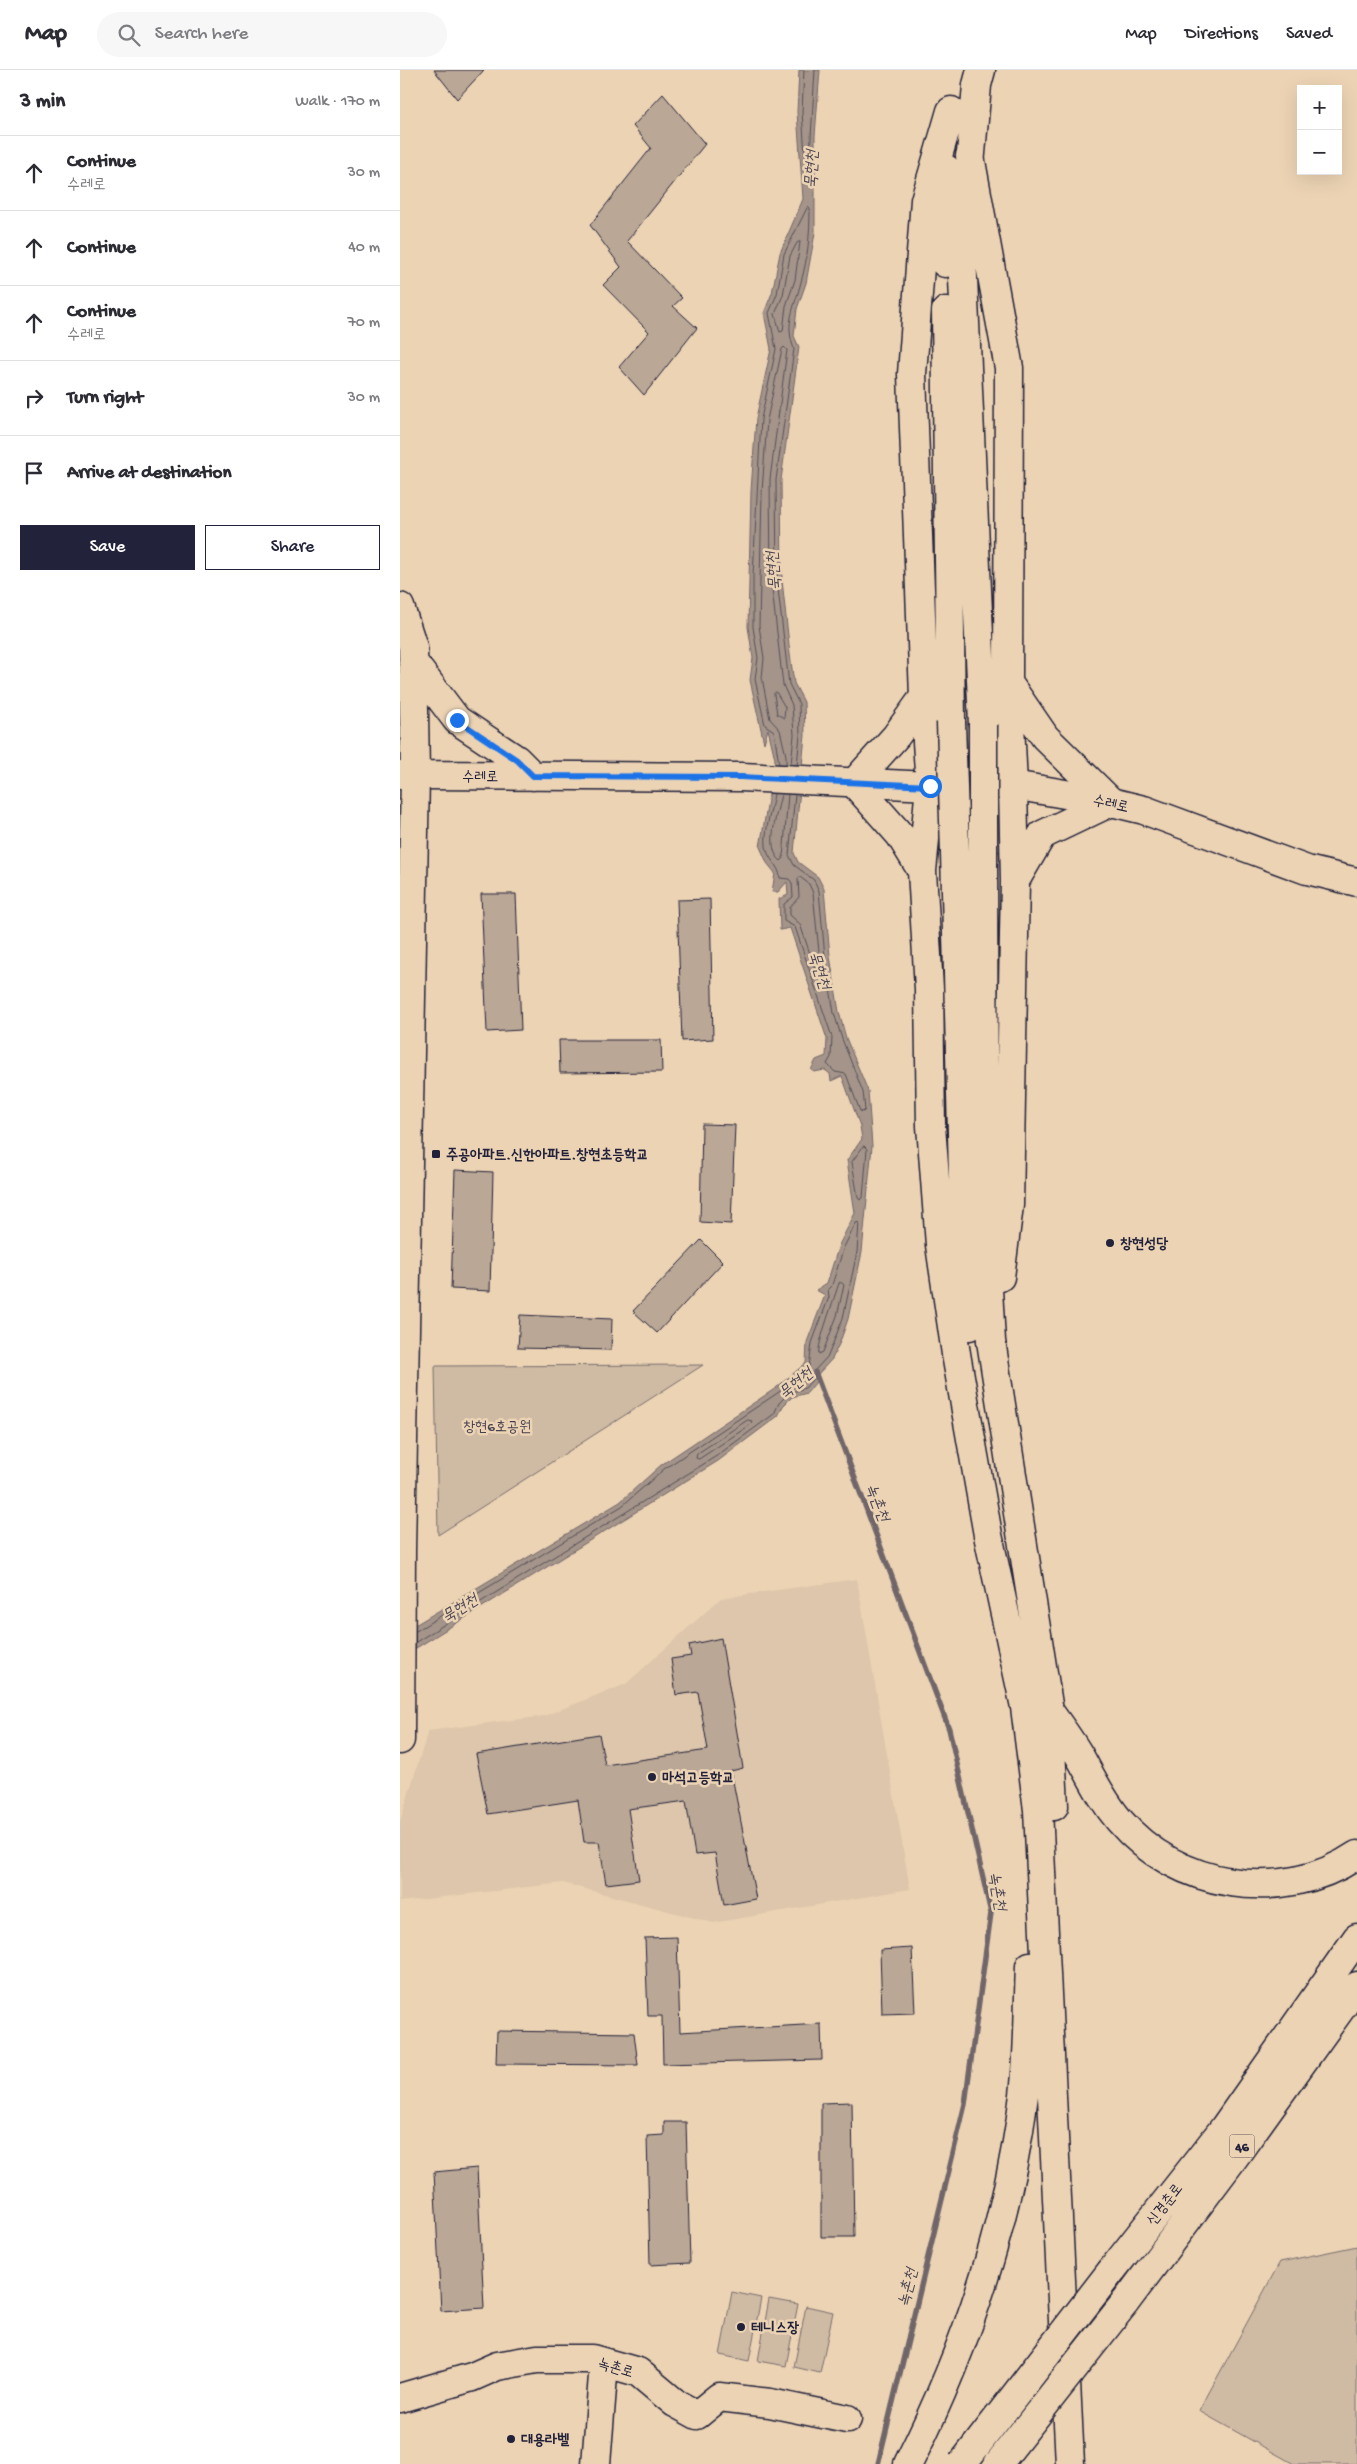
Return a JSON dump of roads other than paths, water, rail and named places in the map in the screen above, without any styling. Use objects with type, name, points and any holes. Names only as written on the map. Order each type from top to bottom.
[{"type":"main road","points":[[963,70],[926,200],[912,374],[924,697],[930,786],[922,871],[929,989],[931,1126],[940,1245],[956,1354],[988,1535],[1025,1707],[1038,1810],[1070,2464]]},
{"type":"main road","points":[[981,70],[977,86],[962,256],[983,724],[984,1221],[991,1341],[1049,1711],[1089,2464]]},
{"type":"main road","points":[[951,111],[944,190],[951,722],[966,1294],[988,1535]]},
{"type":"main road","points":[[970,156],[1009,368],[1008,683],[1014,785],[1015,881],[1009,1205],[991,1341]]},
{"type":"main road","points":[[400,607],[413,647],[407,775],[401,1738]]},
{"type":"main road","points":[[400,701],[413,662]]},
{"type":"main road","points":[[413,662],[457,720],[517,760],[533,776]]},
{"type":"main road","points":[[1008,683],[1045,737],[1111,802],[1042,835],[1015,881]]},
{"type":"main road","points":[[922,871],[900,835],[854,783],[896,736],[924,697]]},
{"type":"main road","name":"수레로","points":[[407,775],[741,777],[930,786],[1014,785],[1111,802],[1144,810],[1307,870],[1357,882]]},
{"type":"main road","points":[[1049,1711],[1079,1754],[1096,1790],[1119,1820],[1142,1844],[1170,1863],[1203,1876],[1239,1885],[1280,1883],[1318,1875],[1357,1856]]},
{"type":"main road","points":[[908,2464],[950,2372],[976,2305],[999,2223],[1024,2094],[1038,1810]]},
{"type":"main road","name":"신경춘로","points":[[962,2464],[1224,2128],[1357,1938]]},
{"type":"main road","name":"신경춘로","points":[[998,2464],[1124,2304],[1235,2156],[1357,1986]]},
{"type":"main road","name":"녹촌로","points":[[400,2398],[472,2377],[505,2364],[537,2360],[592,2359],[638,2372],[674,2403],[697,2415],[719,2397],[770,2403],[847,2419]]},
{"type":"main road","points":[[596,2464],[604,2363]]},
{"type":"water","name":"묵현천","points":[[799,70],[820,70],[815,136],[815,233],[806,283],[797,309],[794,336],[799,347],[781,480],[782,580],[794,683],[804,702],[805,735],[794,853],[798,862],[818,877],[824,889],[830,956],[839,1012],[846,1038],[868,1091],[872,1146],[862,1252],[848,1319],[832,1359],[819,1373],[816,1382],[807,1393],[792,1397],[783,1406],[778,1416],[718,1461],[400,1658],[400,1634],[620,1502],[661,1465],[776,1388],[806,1363],[807,1342],[825,1295],[816,1290],[827,1283],[839,1245],[855,1213],[847,1160],[862,1139],[860,1126],[842,1076],[831,1081],[830,1074],[825,1070],[814,1072],[811,1070],[816,1060],[826,1056],[827,1039],[790,928],[780,930],[779,899],[788,895],[787,882],[778,892],[772,892],[775,873],[767,863],[760,847],[775,759],[768,729],[764,743],[750,680],[753,658],[748,627],[751,491],[756,418],[771,349],[764,313],[772,293],[780,253],[803,199],[797,112]]},
{"type":"waterway","name":"녹촌천","points":[[815,1372],[949,1729],[991,1913],[965,2104],[878,2464]]},
{"type":"place","name":"주공아파트.신한아파트.창현초등학교","points":[[436,1154]]},
{"type":"place","name":"창현성당","points":[[1110,1243]]},
{"type":"place","name":"마석고등학교","points":[[652,1777]]},
{"type":"place","name":"테니스장","points":[[741,2327]]},
{"type":"place","name":"대용라벨","points":[[511,2439]]},
{"type":"park label","name":"창현6호공원","points":[[497,1426]]}]
